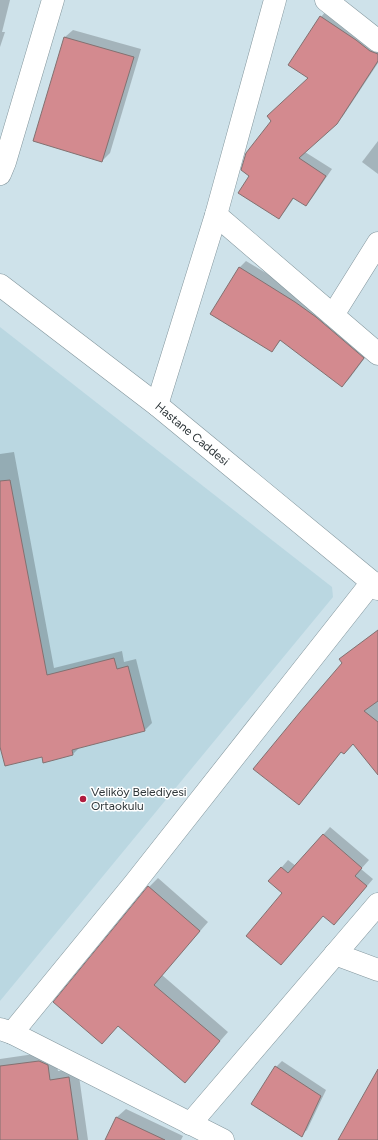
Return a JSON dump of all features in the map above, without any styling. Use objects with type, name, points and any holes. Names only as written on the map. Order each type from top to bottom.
[{"type":"street","points":[[0,174],[5,162],[53,0]]},
{"type":"street","points":[[157,405],[216,215],[275,0]]},
{"type":"street","points":[[326,0],[378,41]]},
{"type":"street","points":[[216,215],[378,354]]},
{"type":"street","points":[[332,315],[378,243]]},
{"type":"street","name":"Hastane Caddesi","points":[[0,285],[157,405],[375,586]]},
{"type":"street","points":[[223,1140],[6,1031],[134,884],[375,586]]},
{"type":"street","points":[[190,1124],[378,904]]},
{"type":"street","points":[[335,954],[378,970]]},
{"type":"shaded area","name":"Veliköy Belediyesi Ortaokulu","points":[[0,327],[332,587],[333,597],[0,1001]]},
{"type":"building","points":[[320,16],[370,51],[378,54],[378,61],[337,124],[299,158],[326,176],[306,206],[293,198],[279,219],[238,193],[249,176],[241,170],[246,153],[271,121],[267,116],[308,78],[288,65]]},
{"type":"building","points":[[64,37],[134,57],[102,162],[33,141]]},
{"type":"building","points":[[239,267],[316,317],[364,358],[342,387],[280,340],[272,352],[210,314]]},
{"type":"building","points":[[10,480],[47,675],[114,658],[117,669],[128,666],[145,731],[72,750],[73,755],[43,763],[42,757],[5,766],[0,747],[0,481]]},
{"type":"building","points":[[378,630],[378,701],[364,711],[378,722],[378,775],[353,744],[344,754],[341,752],[299,805],[253,769],[342,663],[339,659]]},
{"type":"building","points":[[323,834],[362,868],[355,876],[367,886],[334,925],[323,916],[281,965],[246,936],[282,893],[268,881],[281,867],[288,873]]},
{"type":"building","points":[[148,886],[200,931],[154,985],[220,1041],[185,1083],[118,1026],[102,1044],[53,1002]]},
{"type":"building","points":[[39,1061],[48,1065],[50,1080],[69,1077],[78,1140],[0,1140],[0,1066]]},
{"type":"building","points":[[275,1066],[321,1096],[302,1137],[251,1104]]},
{"type":"building","points":[[378,1069],[378,1140],[338,1140]]},
{"type":"building","points":[[116,1117],[165,1140],[105,1140]]},
{"type":"place","name":"Veliköy Belediyesi Ortaokulu","points":[[83,799]]}]
